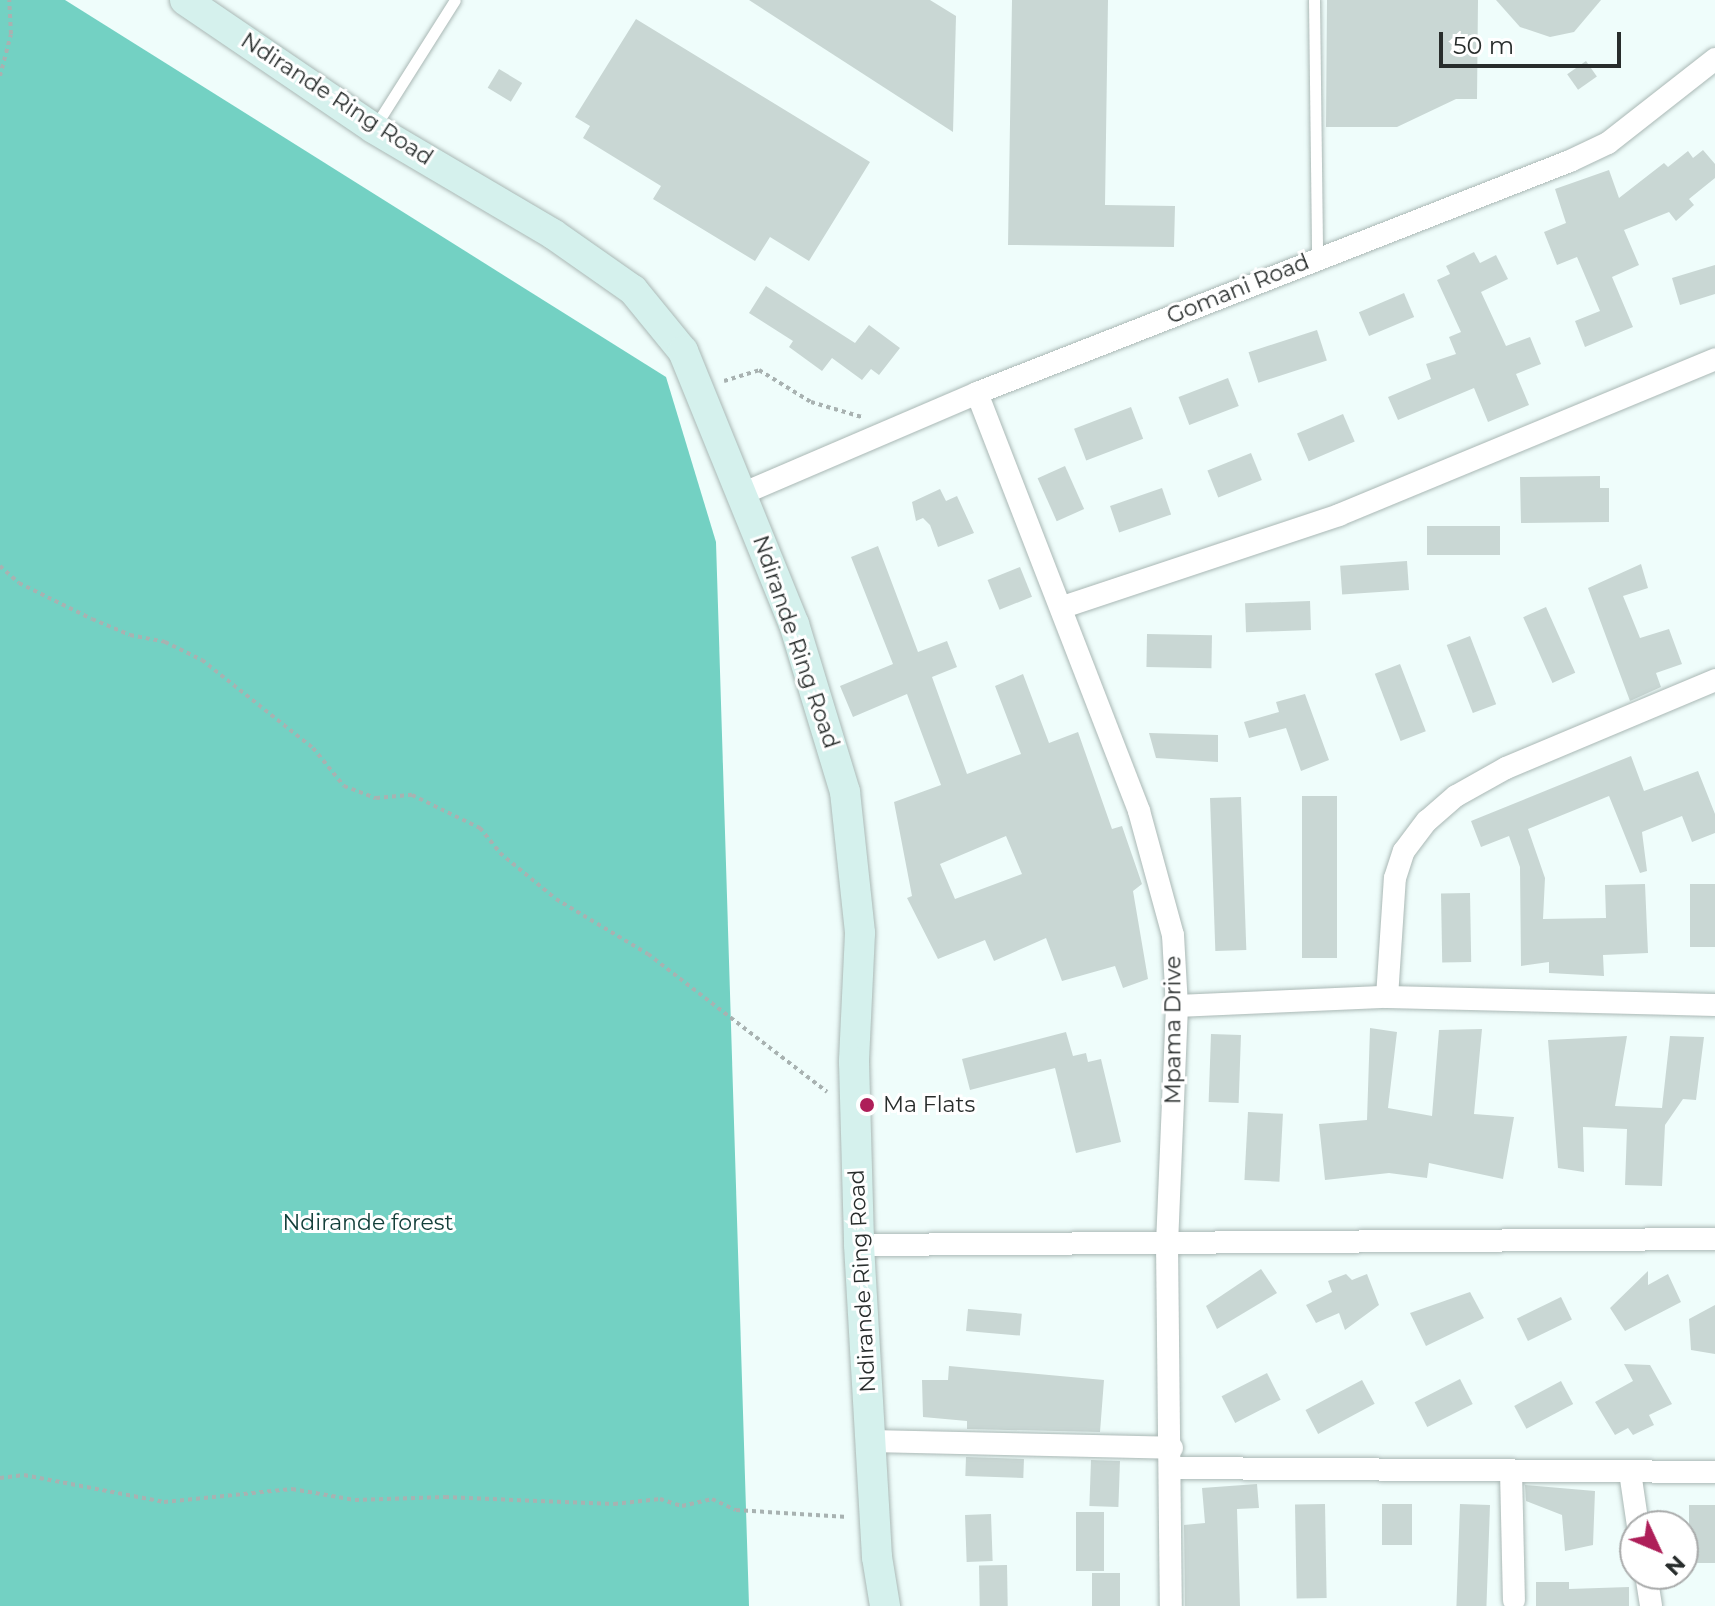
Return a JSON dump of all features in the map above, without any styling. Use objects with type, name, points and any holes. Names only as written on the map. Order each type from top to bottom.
[{"type":"street","name":"Ndirande Ring Road","points":[[185,0],[373,128],[500,199],[633,290],[683,351],[744,493],[812,676],[845,792],[860,933],[855,1119],[859,1245],[875,1519],[885,1606]]},
{"type":"street","name":"Gomani Road","points":[[744,493],[977,393],[1608,143],[1715,59]]},
{"type":"street","points":[[1063,607],[1339,515],[1715,359]]},
{"type":"street","name":"Mpama Drive","points":[[977,393],[1063,607],[1162,879],[1173,935],[1177,1006],[1167,1242],[1173,1458],[1171,1606]]},
{"type":"street","points":[[1387,997],[1395,878],[1404,851],[1427,821],[1456,796],[1506,768],[1715,680]]},
{"type":"street","points":[[1177,1006],[1387,997],[1715,1005]]},
{"type":"street","points":[[859,1245],[1715,1239]]},
{"type":"street","points":[[870,1441],[1173,1458],[1511,1471],[1715,1472]]},
{"type":"street","points":[[1511,1471],[1514,1600]]},
{"type":"street","points":[[1630,1472],[1636,1510]]},
{"type":"lane","points":[[373,128],[455,0]]},
{"type":"lane","points":[[1314,0],[1317,258]]},
{"type":"path","points":[[0,76],[11,34],[9,0]]},
{"type":"path","points":[[700,391],[759,370],[836,412],[905,424]]},
{"type":"path","points":[[0,566],[19,583],[92,619],[130,635],[165,642],[202,660],[313,748],[344,786],[376,798],[412,795],[480,828],[500,853],[556,899],[658,962],[855,1119]]},
{"type":"path","points":[[0,1478],[24,1475],[164,1502],[292,1489],[355,1500],[445,1497],[614,1504],[660,1499],[682,1506],[712,1499],[736,1510],[875,1519]]},
{"type":"green space","name":"Ndirande forest","points":[[0,0],[65,0],[666,377],[716,542],[749,1606],[0,1606]]},
{"type":"building","points":[[749,0],[930,0],[956,16],[953,132]]},
{"type":"building","points":[[1012,0],[1108,0],[1105,205],[1175,206],[1174,247],[1008,245]]},
{"type":"building","points":[[1327,0],[1478,0],[1477,99],[1456,99],[1397,127],[1326,127]]},
{"type":"building","points":[[1496,0],[1601,0],[1574,32],[1550,37],[1520,27]]},
{"type":"building","points":[[636,19],[870,162],[809,261],[770,237],[755,261],[653,199],[661,186],[583,138],[590,126],[575,117]]},
{"type":"building","points":[[1586,61],[1597,77],[1578,90],[1567,74]]},
{"type":"building","points":[[499,69],[522,83],[511,102],[488,88]]},
{"type":"building","points":[[1703,150],[1715,164],[1715,178],[1689,199],[1694,205],[1676,221],[1669,212],[1624,230],[1639,265],[1612,277],[1633,327],[1585,347],[1575,321],[1600,311],[1577,257],[1557,265],[1544,232],[1566,223],[1555,189],[1609,170],[1619,198],[1664,163],[1668,167],[1688,151],[1693,158]]},
{"type":"building","points":[[1474,252],[1480,263],[1496,255],[1508,279],[1481,292],[1506,346],[1530,337],[1541,364],[1516,374],[1529,405],[1488,422],[1474,388],[1398,420],[1388,397],[1431,379],[1426,364],[1456,354],[1449,337],[1461,332],[1437,280],[1450,274],[1446,266]]},
{"type":"building","points":[[1715,265],[1715,294],[1680,305],[1672,278]]},
{"type":"building","points":[[766,286],[855,343],[869,325],[900,348],[879,375],[871,369],[862,380],[832,358],[822,371],[789,347],[793,341],[749,313]]},
{"type":"building","points":[[1404,293],[1414,317],[1369,336],[1359,312]]},
{"type":"building","points":[[1317,330],[1327,360],[1258,383],[1249,352]]},
{"type":"building","points":[[1228,378],[1239,406],[1189,425],[1179,397]]},
{"type":"building","points":[[1131,407],[1143,439],[1086,461],[1074,429]]},
{"type":"building","points":[[1343,414],[1355,442],[1309,461],[1297,434]]},
{"type":"building","points":[[1251,453],[1262,480],[1218,497],[1207,471]]},
{"type":"building","points":[[1065,466],[1084,509],[1057,521],[1038,478]]},
{"type":"building","points":[[1600,476],[1600,488],[1609,488],[1609,522],[1521,523],[1520,477]]},
{"type":"building","points":[[1162,488],[1171,514],[1119,532],[1110,506]]},
{"type":"building","points":[[940,489],[946,501],[957,496],[974,533],[938,547],[930,525],[923,518],[916,521],[912,502]]},
{"type":"building","points":[[1427,526],[1500,526],[1500,555],[1427,555]]},
{"type":"building","points":[[878,546],[918,652],[947,641],[957,667],[932,677],[967,774],[1021,754],[995,686],[1023,674],[1049,743],[1078,732],[1112,829],[1122,826],[1142,884],[1133,891],[1148,979],[1123,988],[1115,966],[1062,981],[1046,938],[994,961],[985,940],[938,959],[907,898],[912,896],[894,802],[941,785],[907,694],[853,717],[840,686],[893,664],[851,557]],"holes":[[[1006,836],[1022,874],[955,899],[940,864]]]},
{"type":"building","points":[[1407,561],[1409,590],[1342,595],[1340,566]]},
{"type":"building","points":[[1641,564],[1648,588],[1623,596],[1640,638],[1669,629],[1682,664],[1656,673],[1661,687],[1630,701],[1588,588]]},
{"type":"building","points":[[1020,567],[1032,597],[1000,610],[988,580]]},
{"type":"building","points":[[1310,601],[1311,630],[1246,632],[1245,603]]},
{"type":"building","points":[[1546,607],[1575,673],[1552,683],[1523,617]]},
{"type":"building","points":[[1147,634],[1212,635],[1211,668],[1146,667]]},
{"type":"building","points":[[1470,636],[1496,704],[1473,713],[1447,645]]},
{"type":"building","points":[[1400,664],[1426,731],[1401,741],[1375,674]]},
{"type":"building","points":[[1305,694],[1329,760],[1301,771],[1286,728],[1249,738],[1244,722],[1279,712],[1276,702]]},
{"type":"building","points":[[1149,733],[1218,735],[1218,762],[1156,758]]},
{"type":"building","points":[[1631,756],[1644,791],[1698,771],[1715,814],[1715,833],[1692,842],[1682,816],[1642,832],[1647,871],[1640,873],[1609,796],[1528,829],[1545,878],[1543,919],[1606,918],[1605,885],[1645,884],[1648,953],[1603,955],[1604,976],[1549,973],[1549,962],[1521,966],[1520,867],[1509,836],[1481,847],[1471,821]]},
{"type":"building","points":[[1302,796],[1337,796],[1337,958],[1302,958]]},
{"type":"building","points":[[1241,797],[1246,950],[1215,951],[1210,798]]},
{"type":"building","points":[[1690,884],[1715,884],[1715,947],[1690,947]]},
{"type":"building","points":[[1470,893],[1471,962],[1442,962],[1441,894]]},
{"type":"building","points":[[1370,1028],[1397,1032],[1388,1108],[1432,1116],[1439,1030],[1482,1029],[1474,1114],[1514,1117],[1503,1179],[1429,1163],[1427,1178],[1389,1173],[1325,1180],[1319,1124],[1367,1120]]},
{"type":"building","points":[[1066,1032],[1073,1056],[1086,1053],[1088,1062],[1101,1059],[1121,1142],[1076,1153],[1055,1068],[970,1090],[962,1059]]},
{"type":"building","points":[[1211,1034],[1241,1035],[1239,1103],[1209,1102]]},
{"type":"building","points":[[1627,1036],[1615,1106],[1662,1108],[1670,1036],[1704,1037],[1696,1100],[1683,1099],[1665,1125],[1662,1186],[1625,1185],[1627,1129],[1583,1127],[1584,1172],[1558,1168],[1548,1040]]},
{"type":"building","points":[[1248,1112],[1283,1114],[1279,1182],[1244,1180]]},
{"type":"building","points":[[1261,1269],[1277,1293],[1217,1329],[1206,1306]]},
{"type":"building","points":[[1648,1271],[1648,1285],[1668,1274],[1681,1302],[1625,1331],[1610,1308]]},
{"type":"building","points":[[1346,1274],[1352,1280],[1367,1274],[1379,1305],[1345,1330],[1339,1313],[1316,1323],[1306,1305],[1332,1292],[1328,1281]]},
{"type":"building","points":[[1470,1292],[1484,1318],[1426,1346],[1410,1313]]},
{"type":"building","points":[[1561,1297],[1572,1319],[1528,1341],[1517,1318]]},
{"type":"building","points":[[1715,1305],[1715,1354],[1691,1350],[1689,1319]]},
{"type":"building","points":[[968,1309],[1022,1314],[1020,1336],[966,1331]]},
{"type":"building","points":[[1624,1364],[1650,1365],[1672,1404],[1649,1415],[1654,1425],[1633,1435],[1628,1428],[1615,1435],[1595,1402],[1633,1381]]},
{"type":"building","points":[[949,1366],[1104,1380],[1100,1432],[967,1429],[967,1421],[923,1417],[922,1380],[948,1380]]},
{"type":"building","points":[[1267,1373],[1281,1400],[1235,1423],[1222,1396]]},
{"type":"building","points":[[1460,1379],[1473,1404],[1427,1427],[1415,1402]]},
{"type":"building","points":[[1362,1380],[1375,1404],[1318,1434],[1305,1410]]},
{"type":"building","points":[[1561,1381],[1573,1404],[1526,1429],[1514,1406]]},
{"type":"building","points":[[966,1457],[1024,1459],[1023,1478],[965,1476]]},
{"type":"building","points":[[1091,1460],[1120,1461],[1118,1507],[1089,1506]]},
{"type":"building","points":[[1257,1484],[1259,1508],[1237,1509],[1240,1606],[1185,1606],[1184,1525],[1205,1523],[1202,1488]]},
{"type":"building","points":[[1525,1485],[1595,1491],[1593,1545],[1565,1551],[1562,1515],[1526,1501]]},
{"type":"building","points":[[1325,1504],[1327,1598],[1297,1599],[1295,1505]]},
{"type":"building","points":[[1382,1504],[1412,1504],[1412,1545],[1382,1545]]},
{"type":"building","points":[[1460,1504],[1490,1505],[1486,1606],[1456,1606]]},
{"type":"building","points":[[1689,1505],[1715,1505],[1715,1563],[1699,1563],[1699,1510],[1689,1510]]},
{"type":"building","points":[[1076,1512],[1104,1512],[1104,1571],[1076,1571]]},
{"type":"building","points":[[991,1514],[993,1561],[967,1562],[965,1515]]},
{"type":"building","points":[[979,1565],[1007,1565],[1008,1606],[980,1606]]},
{"type":"building","points":[[1092,1573],[1120,1573],[1120,1606],[1092,1606]]},
{"type":"building","points":[[1536,1582],[1569,1582],[1569,1589],[1619,1587],[1619,1590],[1629,1590],[1629,1606],[1536,1606]]},
{"type":"place","name":"Ma Flats","points":[[867,1105]]}]
